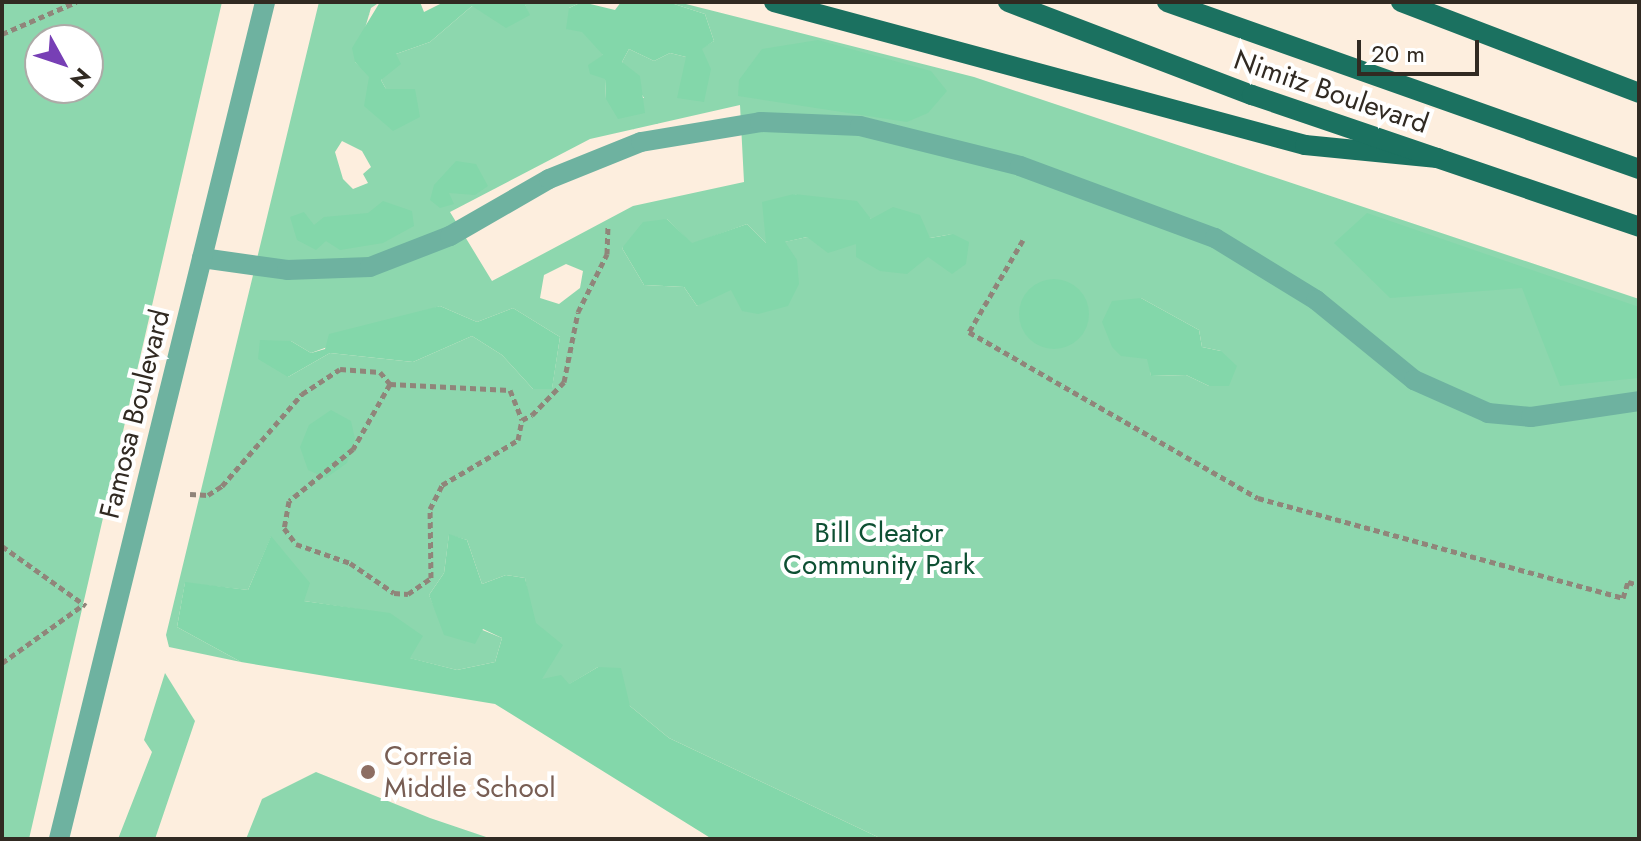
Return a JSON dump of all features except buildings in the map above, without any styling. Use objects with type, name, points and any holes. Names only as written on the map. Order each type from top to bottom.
[{"type":"main road","points":[[774,2],[1305,145],[1437,158]]},
{"type":"main road","name":"Nimitz Boulevard","points":[[1008,2],[1437,158],[1639,227]]},
{"type":"main road","name":"Nimitz Boulevard","points":[[1167,2],[1639,169]]},
{"type":"main road","points":[[1401,2],[1639,93]]},
{"type":"street","name":"Famosa Boulevard","points":[[59,839],[265,2]]},
{"type":"street","points":[[202,258],[287,270],[370,267],[450,236],[549,179],[641,142],[760,122],[860,126],[1020,166],[1215,238],[1316,300],[1414,380],[1488,413],[1574,413],[1639,401]]},
{"type":"path","points":[[2,34],[76,2]]},
{"type":"path","points":[[522,420],[564,382],[578,312],[607,254],[608,227]]},
{"type":"path","points":[[1023,240],[969,332],[1258,498],[1623,598],[1628,582],[1639,585]]},
{"type":"path","points":[[190,494],[208,495],[222,486],[324,376],[355,368],[380,372],[390,384],[510,390],[522,420],[518,440],[442,485],[430,509],[431,578],[408,594],[394,593],[350,563],[296,544],[284,528],[289,501],[353,449],[390,384]]},
{"type":"path","points":[[2,546],[83,605],[115,612]]},
{"type":"path","points":[[2,663],[83,605]]},
{"type":"green space","points":[[2,2],[222,2],[29,839],[2,839]]},
{"type":"green space","name":"Bill Cleator Community Park","points":[[319,2],[380,2],[371,8],[355,62],[386,89],[381,80],[396,54],[430,42],[472,6],[529,15],[524,2],[582,2],[569,8],[604,56],[606,99],[644,98],[622,62],[629,49],[654,61],[670,53],[686,57],[714,41],[705,14],[668,2],[678,2],[974,77],[1639,299],[1639,839],[882,839],[669,738],[630,706],[598,667],[568,685],[542,679],[525,578],[506,575],[482,584],[467,540],[449,535],[444,573],[429,595],[436,611],[502,638],[495,662],[457,670],[409,658],[390,614],[304,601],[271,537],[248,590],[185,583],[177,627],[241,662],[169,647],[166,635]],"holes":[[[740,105],[744,182],[633,206],[492,281],[450,212],[590,139]],[[342,141],[362,151],[371,167],[363,174],[368,183],[353,189],[343,179],[335,152]],[[794,194],[930,238],[953,234],[856,257],[856,244],[807,237],[784,242],[697,306],[684,287],[644,285],[622,248],[667,219],[692,244],[747,224],[767,244]],[[566,264],[583,271],[580,288],[559,304],[540,298],[544,275]],[[1141,298],[1199,330],[1202,347],[1221,351],[1209,386],[1186,375],[1151,376]],[[440,306],[477,322],[513,308],[560,337],[552,388],[533,389],[502,355],[472,336],[413,362],[330,353],[288,377],[291,341],[311,353]]]},
{"type":"green space","points":[[380,2],[420,2],[424,12],[444,2],[524,2],[530,15],[506,28],[472,6],[430,42],[396,54],[401,64],[381,80],[386,89],[415,89],[420,117],[393,131],[364,106],[369,77],[355,62],[352,48]]},
{"type":"green space","points":[[582,2],[615,10],[621,2],[668,2],[705,14],[714,41],[702,49],[711,69],[704,102],[677,98],[686,57],[670,53],[654,61],[629,49],[622,62],[640,76],[645,113],[618,119],[606,99],[605,79],[590,74],[588,65],[603,55],[582,32],[566,29],[569,8]]},
{"type":"green space","points":[[818,40],[931,71],[947,91],[928,113],[907,122],[738,96],[739,80],[762,49]]},
{"type":"green space","points":[[456,161],[476,164],[488,186],[475,195],[449,193],[454,204],[440,208],[430,200],[434,185]]},
{"type":"green space","points":[[794,194],[857,201],[871,219],[893,207],[920,215],[930,238],[953,234],[969,242],[966,264],[952,274],[928,257],[907,274],[880,271],[856,257],[856,244],[828,253],[807,237],[785,242],[797,260],[799,284],[788,306],[758,314],[742,311],[731,290],[697,306],[684,287],[644,285],[622,248],[643,222],[667,219],[692,243],[747,224],[766,243],[762,202]]},
{"type":"green space","points":[[383,201],[412,211],[414,226],[383,243],[340,250],[326,241],[316,250],[297,240],[290,217],[304,212],[314,225],[324,217],[368,213]]},
{"type":"green space","points":[[1367,213],[1639,307],[1639,378],[1560,386],[1522,288],[1390,298],[1334,243]]},
{"type":"green space","points":[[1054,279],[1079,289],[1089,314],[1079,339],[1054,349],[1029,339],[1019,314],[1029,289]]},
{"type":"green space","points":[[1141,298],[1199,330],[1202,347],[1221,351],[1237,366],[1229,386],[1209,386],[1186,375],[1151,376],[1147,359],[1121,356],[1112,347],[1102,322],[1112,301]]},
{"type":"green space","points":[[440,306],[477,322],[513,308],[560,337],[552,389],[533,389],[502,355],[472,336],[413,362],[330,353],[288,377],[258,359],[260,340],[291,341],[311,353],[325,349],[329,334]]},
{"type":"green space","points":[[331,410],[351,421],[355,439],[347,463],[326,478],[308,470],[300,447],[309,425]]},
{"type":"green space","points":[[449,534],[467,540],[482,584],[506,575],[525,578],[536,623],[563,645],[542,679],[561,675],[569,684],[598,667],[621,668],[630,706],[669,738],[882,839],[712,839],[495,704],[241,662],[177,627],[185,582],[248,590],[271,536],[310,583],[304,601],[390,613],[423,636],[410,658],[457,670],[495,662],[502,638],[483,629],[475,644],[444,635],[429,595],[444,573]]},
{"type":"green space","points":[[165,673],[195,721],[155,839],[118,839],[152,752],[144,740]]},
{"type":"green space","points":[[316,772],[430,818],[492,839],[246,839],[262,799]]},
{"type":"place","name":"Correia Middle School","points":[[368,772]]}]
